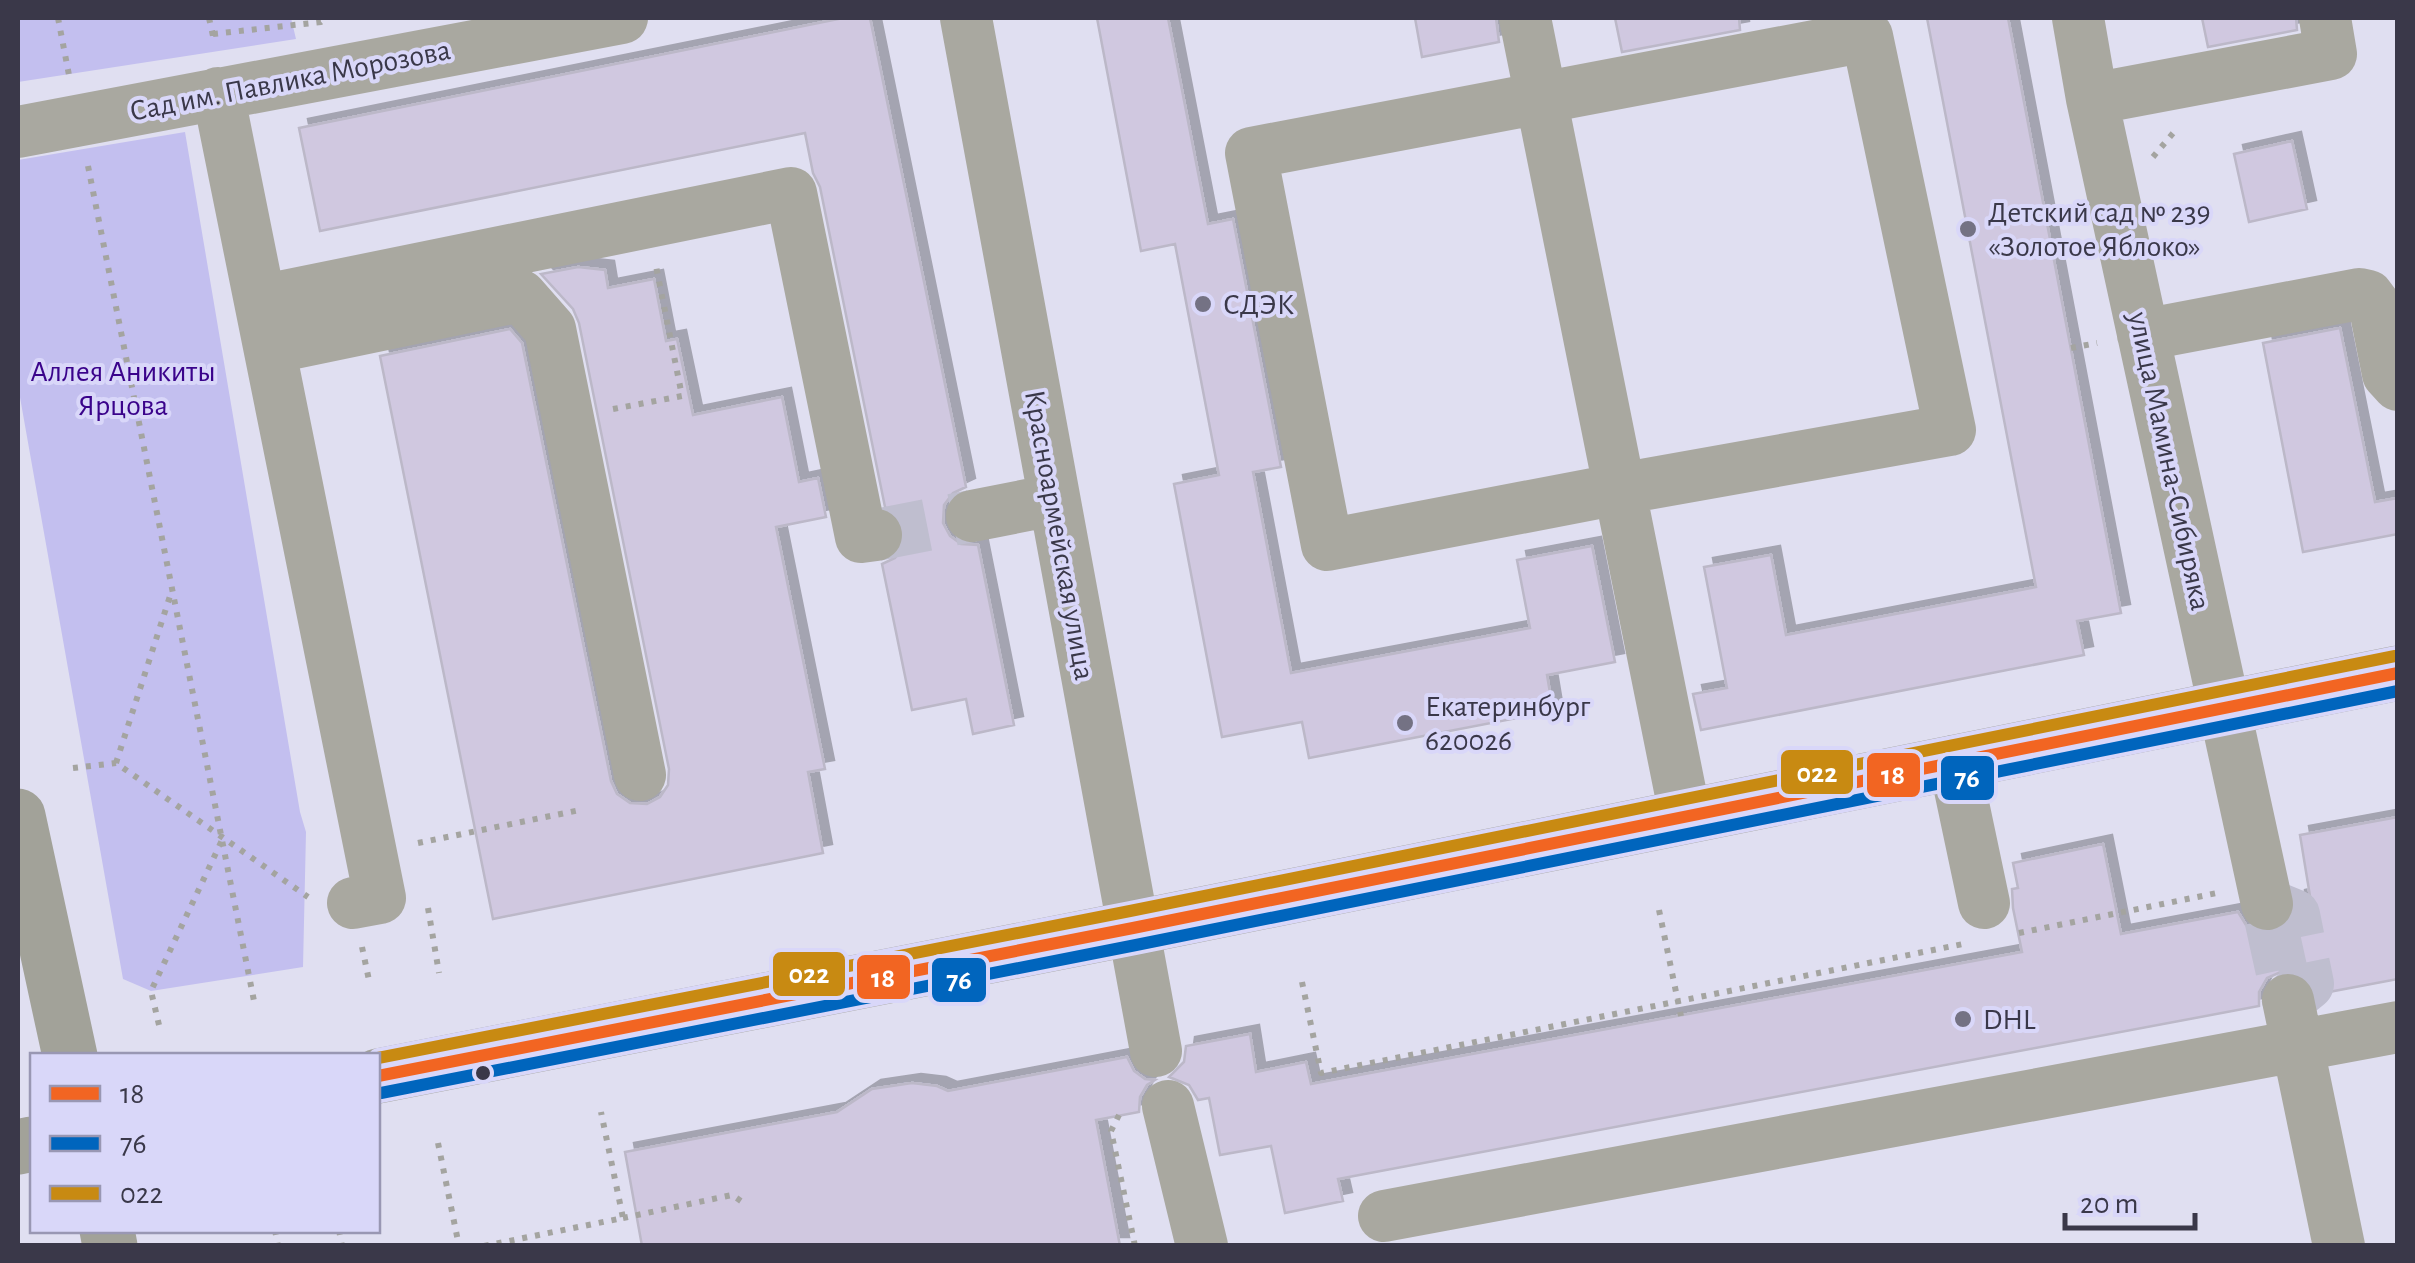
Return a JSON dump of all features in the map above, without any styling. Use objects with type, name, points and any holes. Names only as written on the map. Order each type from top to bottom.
[{"type":"main road","points":[[380,1076],[2398,672]]},
{"type":"main road","points":[[18,816],[69,1053]]},
{"type":"street","name":"Сад им. Павлика Морозова","points":[[18,132],[622,18]]},
{"type":"street","name":"Красноармейская улица","points":[[966,18],[1156,1051]]},
{"type":"street","points":[[1525,18],[1685,815]]},
{"type":"street","name":"улица Мамина-Сибиряка","points":[[2078,18],[2223,707],[2246,898]]},
{"type":"street","points":[[2092,99],[2330,54],[2325,18]]},
{"type":"street","points":[[1867,36],[1950,430],[1327,545],[1251,153],[1539,97],[1867,36]]},
{"type":"street","points":[[218,93],[380,898],[353,904]]},
{"type":"street","points":[[269,344],[647,222],[791,192],[861,537],[876,535]]},
{"type":"street","points":[[2143,334],[2359,294],[2368,296],[2374,304],[2388,374],[2398,385]]},
{"type":"street","points":[[269,344],[522,296],[550,329],[640,775]]},
{"type":"street","points":[[269,344],[381,361]]},
{"type":"street","points":[[972,516],[1053,500]]},
{"type":"street","points":[[1954,762],[1985,927]]},
{"type":"street","points":[[1384,1216],[2293,1024],[2398,1026]]},
{"type":"street","points":[[2293,1024],[2339,1246]]},
{"type":"street","points":[[1144,1111],[1202,1246]]},
{"type":"path","points":[[58,18],[255,1006]]},
{"type":"path","points":[[213,34],[322,22],[326,18]]},
{"type":"path","points":[[2115,205],[2220,75]]},
{"type":"path","points":[[568,418],[682,396],[647,222]]},
{"type":"path","points":[[116,763],[172,588]]},
{"type":"path","points":[[73,768],[116,763],[319,905],[353,904],[370,985]]},
{"type":"path","points":[[417,843],[580,810]]},
{"type":"path","points":[[159,1024],[150,991],[224,836]]},
{"type":"path","points":[[1302,982],[1321,1073],[1678,1002],[1985,927],[2246,898]]},
{"type":"path","points":[[1659,910],[1680,1016]]},
{"type":"path","points":[[1135,1246],[1111,1131],[1144,1111]]},
{"type":"path","points":[[600,1112],[623,1218]]},
{"type":"path","points":[[438,1143],[459,1246]]},
{"type":"path","points":[[484,1246],[732,1196],[741,1201]]},
{"type":"green space","points":[[18,18],[291,18],[296,39],[18,82]]},
{"type":"green space","name":"Аллея Аникиты Ярцова","points":[[185,132],[306,832],[303,967],[151,991],[123,979],[18,386],[18,160]]},
{"type":"building","points":[[843,18],[870,18],[966,487],[953,493],[944,505],[943,523],[950,536],[961,544],[978,545],[1014,725],[973,734],[966,699],[912,710],[882,564],[895,558],[903,547],[905,530],[899,516],[885,507],[820,187],[805,133],[320,231],[299,128]]},
{"type":"building","points":[[1097,18],[1168,18],[1208,224],[1233,219],[1281,467],[1253,472],[1291,673],[1530,628],[1517,560],[1592,546],[1615,662],[1547,675],[1553,711],[1309,758],[1302,722],[1222,737],[1174,484],[1219,475],[1175,244],[1141,251]]},
{"type":"building","points":[[1415,18],[1496,18],[1499,42],[1422,57]]},
{"type":"building","points":[[1615,18],[1739,18],[1740,30],[1622,52]]},
{"type":"building","points":[[1927,18],[2008,18],[2121,613],[2077,621],[2084,655],[1701,730],[1693,694],[1727,688],[1704,567],[1771,555],[1786,635],[2036,587]]},
{"type":"building","points":[[2202,18],[2296,18],[2297,30],[2208,47]]},
{"type":"building","points":[[2292,141],[2307,209],[2249,222],[2234,154]]},
{"type":"building","points":[[578,267],[605,270],[608,288],[654,279],[666,341],[677,339],[693,415],[782,397],[799,482],[818,478],[826,517],[776,527],[825,769],[808,772],[823,853],[493,919],[380,356],[510,329],[522,343],[611,781],[617,794],[630,803],[647,804],[660,797],[668,785],[669,769],[579,323],[573,309],[541,274]]},
{"type":"building","points":[[2340,328],[2375,502],[2398,498],[2398,534],[2303,552],[2263,343]]},
{"type":"building","points":[[2398,817],[2398,979],[2318,994],[2310,979],[2296,971],[2283,971],[2267,978],[2259,992],[2259,1006],[1338,1179],[1343,1201],[1285,1213],[1271,1146],[1220,1155],[1209,1098],[1198,1100],[1189,1085],[1169,1077],[1184,1062],[1186,1046],[1250,1034],[1256,1072],[1306,1062],[1311,1084],[2022,952],[2013,908],[2012,889],[2018,888],[2013,863],[2103,844],[2121,934],[2238,912],[2246,925],[2257,932],[2272,933],[2288,925],[2296,912],[2296,899],[2310,896],[2300,835]]},
{"type":"building","points":[[1127,1057],[1134,1071],[1145,1079],[1155,1080],[1140,1097],[1139,1112],[1096,1120],[1120,1246],[642,1246],[625,1152],[837,1112],[872,1089],[912,1083],[948,1091]]},
{"type":"tunnel","points":[[876,535],[972,516]]},
{"type":"tunnel","points":[[2267,904],[2294,915],[2308,984],[2288,1000],[2267,904]]},
{"type":"transit line","name":"022","points":[[380,1058],[2395,656]]},
{"type":"transit line","name":"18","points":[[380,1076],[2398,673]]},
{"type":"transit line","name":"76","points":[[381,1093],[2398,691]]},
{"type":"place","name":"Детский сад № 239 «Золотое Яблоко»","points":[[1968,229]]},
{"type":"place","name":"СДЭК","points":[[1203,304]]},
{"type":"place","name":"Екатеринбург 620026","points":[[1405,723]]},
{"type":"place","name":"DHL","points":[[1963,1019]]}]
